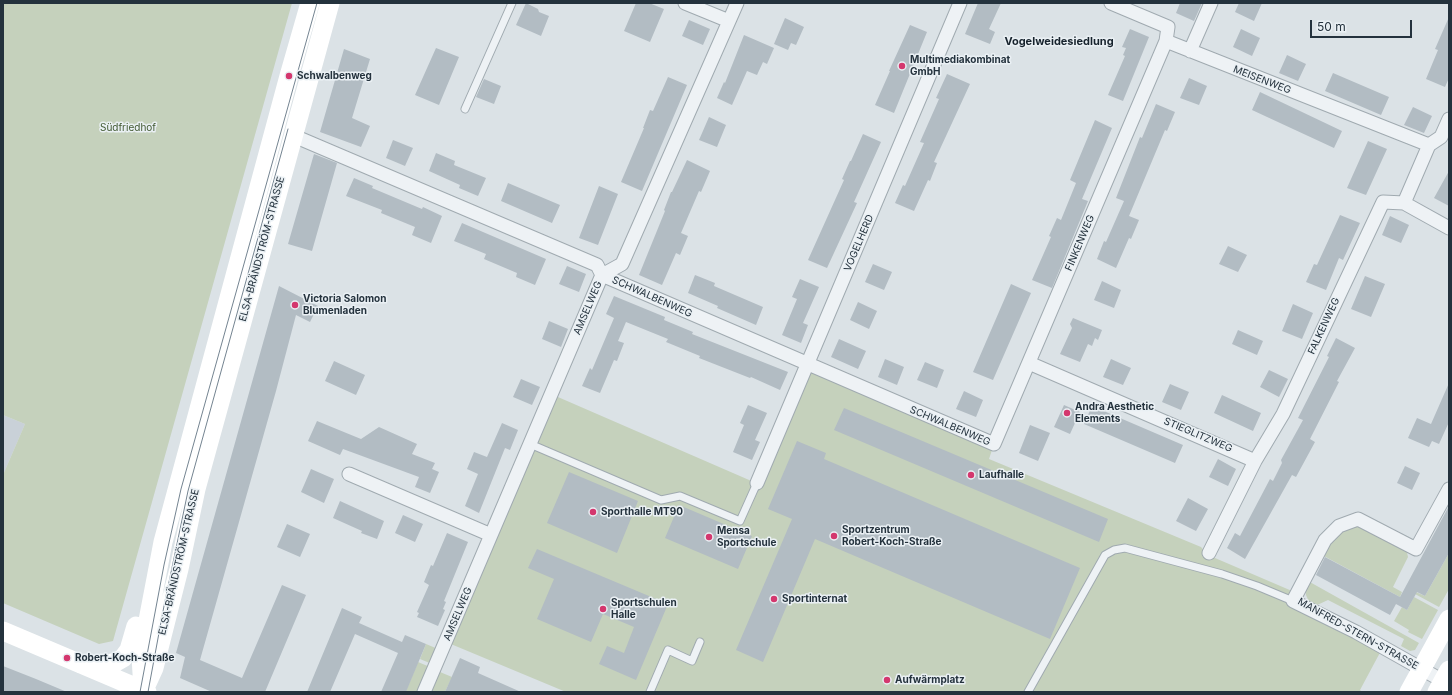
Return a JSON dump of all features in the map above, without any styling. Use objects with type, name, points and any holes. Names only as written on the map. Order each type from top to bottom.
[{"type":"street","name":"ELSA-BRÄNDSTRÖM-STRASSE","points":[[145,692],[141,657],[162,548],[310,3]]},
{"type":"street","name":"ELSA-BRÄNDSTRÖM-STRASSE","points":[[145,692],[154,668],[179,569],[196,489],[330,3]]},
{"type":"street","points":[[685,3],[729,21]]},
{"type":"street","name":"AMSELWEG","points":[[424,692],[602,276],[622,264],[737,3]]},
{"type":"street","name":"VOGELHERD","points":[[756,483],[960,3]]},
{"type":"street","points":[[1111,3],[1168,27],[1166,41]]},
{"type":"street","points":[[1190,51],[1211,3]]},
{"type":"street","name":"MEISENWEG","points":[[1166,41],[1429,145]]},
{"type":"street","name":"FINKENWEG","points":[[994,444],[1030,363],[1166,41]]},
{"type":"street","points":[[1449,119],[1441,137],[1429,145],[1404,203],[1449,228]]},
{"type":"street","name":"SCHWALBENWEG","points":[[294,136],[598,265],[602,276],[994,444]]},
{"type":"street","name":"FALKENWEG","points":[[1209,553],[1256,460],[1283,414],[1383,202],[1404,203]]},
{"type":"street","name":"STIEGLITZWEG","points":[[1030,363],[1256,460]]},
{"type":"street","points":[[349,474],[491,535]]},
{"type":"street","name":"MANFRED-STERN-STRASSE","points":[[1443,681],[1356,632],[1294,601],[1325,540],[1339,526],[1358,520],[1416,549],[1449,489]]},
{"type":"street","points":[[81,664],[105,665],[116,662],[123,658],[129,650],[133,638],[146,572],[162,548]]},
{"type":"street","points":[[1409,692],[1449,618]]},
{"type":"street","points":[[3,631],[145,692]]},
{"type":"lane","points":[[465,109],[512,3]]},
{"type":"lane","points":[[530,444],[661,500],[680,496],[740,521],[756,483]]},
{"type":"lane","points":[[1028,692],[1105,555],[1114,550],[1125,548],[1222,574],[1294,601]]},
{"type":"lane","points":[[650,692],[668,650],[692,661],[700,642]]},
{"type":"shaded area","points":[[3,415],[25,424],[3,475]]},
{"type":"green space","name":"Südfriedhof","points":[[3,3],[292,3],[113,641],[99,644],[3,603],[3,475],[25,424],[3,415]]},
{"type":"green space","name":"Sportzentrum Robert-Koch-Straße","points":[[807,365],[994,444],[989,459],[1201,547],[1208,555],[1292,591],[1288,598],[1383,647],[1360,690],[1362,692],[566,692],[446,642],[551,394],[756,483]]},
{"type":"green space","points":[[1355,523],[1406,548],[1408,557],[1393,587],[1402,592],[1400,597],[1322,555],[1330,541]]},
{"type":"green space","points":[[1449,553],[1449,589],[1439,607],[1415,594],[1416,592],[1425,596]]},
{"type":"green space","points":[[1308,581],[1419,643],[1415,650],[1410,651],[1401,646],[1404,639],[1328,600],[1315,606],[1310,604],[1306,595],[1305,587]]},
{"type":"green space","points":[[1414,597],[1438,610],[1422,639],[1408,632],[1409,630],[1394,621],[1402,607],[1407,610]]},
{"type":"green space","points":[[426,644],[438,649],[432,664],[420,659]]},
{"type":"green space","points":[[418,662],[430,667],[420,692],[408,692],[406,691]]},
{"type":"green space","points":[[440,672],[452,677],[445,692],[431,692]]},
{"type":"building","points":[[526,3],[538,9],[539,12],[549,16],[541,36],[516,25]]},
{"type":"building","points":[[636,3],[649,3],[664,9],[650,42],[624,31]]},
{"type":"building","points":[[978,3],[1001,3],[989,29],[995,32],[990,44],[965,34]]},
{"type":"building","points":[[1180,3],[1202,3],[1194,21],[1176,13]]},
{"type":"building","points":[[1239,3],[1262,3],[1254,21],[1235,12]]},
{"type":"building","points":[[1449,17],[1449,78],[1445,87],[1426,79],[1438,50],[1435,49]]},
{"type":"building","points":[[785,18],[804,27],[796,45],[791,43],[788,50],[774,44]]},
{"type":"building","points":[[689,20],[710,29],[703,45],[682,36]]},
{"type":"building","points":[[910,25],[927,32],[894,113],[875,105]]},
{"type":"building","points":[[1130,29],[1149,37],[1123,101],[1108,95],[1125,56],[1123,55],[1126,48],[1122,47]]},
{"type":"building","points":[[1241,29],[1260,38],[1252,56],[1233,47]]},
{"type":"building","points":[[744,35],[774,48],[767,64],[763,62],[757,75],[747,71],[732,105],[717,98],[724,82],[725,83]]},
{"type":"building","points":[[436,48],[459,57],[439,105],[415,95]]},
{"type":"building","points":[[344,49],[370,59],[352,118],[370,126],[361,147],[320,132]]},
{"type":"building","points":[[1287,55],[1306,64],[1298,81],[1279,73]]},
{"type":"building","points":[[1333,73],[1389,97],[1381,115],[1325,91]]},
{"type":"building","points":[[947,74],[970,84],[934,162],[937,163],[930,181],[928,180],[914,211],[895,203],[903,185],[905,186],[924,143],[920,142],[939,99],[936,98]]},
{"type":"building","points":[[668,77],[687,85],[642,191],[621,182],[650,110],[653,111]]},
{"type":"building","points":[[1189,78],[1207,86],[1199,105],[1180,98]]},
{"type":"building","points":[[484,79],[501,86],[494,104],[476,97]]},
{"type":"building","points":[[1260,92],[1342,131],[1334,148],[1252,110]]},
{"type":"building","points":[[1156,104],[1175,112],[1167,131],[1165,130],[1129,216],[1139,220],[1131,239],[1129,238],[1116,268],[1097,259],[1104,241],[1106,242],[1124,201],[1116,198],[1140,137],[1142,138]]},
{"type":"building","points":[[1413,107],[1432,116],[1424,133],[1404,125]]},
{"type":"building","points":[[709,117],[726,125],[717,147],[699,140]]},
{"type":"building","points":[[1095,120],[1112,128],[1082,199],[1088,201],[1052,288],[1032,280],[1051,237],[1049,236],[1057,218],[1061,220],[1076,183],[1070,180]]},
{"type":"building","points":[[863,134],[881,142],[854,202],[857,203],[827,268],[808,260],[844,180],[842,179]]},
{"type":"building","points":[[393,140],[413,148],[405,166],[386,158]]},
{"type":"building","points":[[1368,141],[1387,149],[1366,195],[1347,188]]},
{"type":"building","points":[[436,153],[455,161],[454,165],[486,178],[478,196],[459,188],[460,185],[429,171]]},
{"type":"building","points":[[314,154],[337,163],[312,251],[288,244]]},
{"type":"building","points":[[687,160],[710,171],[701,192],[699,191],[681,233],[688,236],[680,255],[676,253],[662,285],[639,275],[665,211],[664,210],[671,192]]},
{"type":"building","points":[[1449,171],[1449,206],[1434,198]]},
{"type":"building","points":[[354,178],[373,186],[372,188],[422,209],[423,207],[442,216],[431,243],[412,235],[415,227],[381,213],[382,210],[346,196]]},
{"type":"building","points":[[508,183],[560,205],[552,223],[501,201]]},
{"type":"building","points":[[599,186],[618,194],[598,245],[579,238]]},
{"type":"building","points":[[1340,215],[1360,223],[1343,260],[1339,258],[1326,290],[1306,282],[1314,264],[1317,265]]},
{"type":"building","points":[[1390,216],[1409,225],[1401,243],[1382,235]]},
{"type":"building","points":[[462,223],[546,259],[535,285],[516,277],[517,273],[484,259],[486,254],[454,241]]},
{"type":"building","points":[[1228,246],[1247,255],[1238,272],[1219,264]]},
{"type":"building","points":[[873,264],[892,272],[884,290],[865,282]]},
{"type":"building","points":[[567,266],[586,274],[579,292],[559,284]]},
{"type":"building","points":[[695,275],[715,283],[714,286],[763,307],[756,325],[717,308],[718,306],[688,293]]},
{"type":"building","points":[[1365,276],[1385,284],[1371,317],[1351,309]]},
{"type":"building","points":[[800,279],[819,287],[803,323],[808,325],[801,343],[782,335],[797,299],[792,297]]},
{"type":"building","points":[[1102,281],[1121,290],[1114,308],[1094,300]]},
{"type":"building","points":[[1011,284],[1031,293],[993,380],[973,372]]},
{"type":"building","points":[[279,286],[318,306],[310,322],[296,315],[200,660],[242,678],[282,585],[306,595],[265,692],[212,692],[180,678],[185,657],[176,653]]},
{"type":"building","points":[[614,296],[665,317],[664,320],[693,332],[692,334],[788,372],[780,390],[751,377],[750,378],[699,358],[700,356],[666,342],[668,339],[626,322],[618,341],[624,343],[617,361],[614,360],[600,393],[582,386],[590,368],[592,370],[614,318],[606,314]]},
{"type":"building","points":[[858,302],[877,311],[869,329],[850,320]]},
{"type":"building","points":[[1293,304],[1313,313],[1302,339],[1282,331]]},
{"type":"building","points":[[1073,318],[1102,330],[1098,340],[1095,338],[1092,346],[1088,344],[1080,362],[1060,354],[1072,328],[1070,324]]},
{"type":"building","points":[[549,321],[568,329],[561,347],[542,339]]},
{"type":"building","points":[[1238,330],[1263,341],[1257,355],[1232,344]]},
{"type":"building","points":[[1336,338],[1355,348],[1337,381],[1339,382],[1310,439],[1315,442],[1296,477],[1292,475],[1245,559],[1227,548],[1235,533],[1240,536],[1270,479],[1273,481],[1282,463],[1281,460],[1303,420],[1298,418],[1329,357],[1327,356]]},
{"type":"building","points":[[839,339],[866,351],[858,369],[831,357]]},
{"type":"building","points":[[885,359],[904,367],[897,385],[878,377]]},
{"type":"building","points":[[1111,359],[1131,368],[1123,385],[1103,377]]},
{"type":"building","points":[[334,361],[365,375],[356,395],[325,381]]},
{"type":"building","points":[[925,362],[944,370],[937,388],[917,380]]},
{"type":"building","points":[[1269,370],[1288,379],[1279,397],[1260,387]]},
{"type":"building","points":[[521,379],[540,387],[532,405],[513,397]]},
{"type":"building","points":[[1449,383],[1449,422],[1439,444],[1432,441],[1429,447],[1408,438],[1417,418],[1431,424]]},
{"type":"building","points":[[1170,384],[1189,392],[1181,410],[1162,402]]},
{"type":"building","points":[[964,391],[983,400],[976,417],[956,409]]},
{"type":"building","points":[[1222,395],[1261,413],[1253,431],[1214,413]]},
{"type":"building","points":[[748,405],[767,413],[755,440],[760,442],[752,460],[733,452],[744,425],[740,423]]},
{"type":"building","points":[[1064,405],[1080,412],[1070,434],[1054,427]]},
{"type":"building","points":[[1092,406],[1183,445],[1175,463],[1084,424]]},
{"type":"building","name":"Laufhalle","points":[[844,408],[1108,519],[1099,542],[834,430]]},
{"type":"building","points":[[317,421],[361,439],[379,427],[417,444],[412,454],[435,463],[432,469],[439,472],[430,493],[415,487],[419,477],[343,449],[340,455],[308,441]]},
{"type":"building","points":[[502,423],[518,430],[510,450],[505,448],[479,513],[465,506],[478,474],[467,469],[474,452],[487,457]]},
{"type":"building","points":[[1030,425],[1050,433],[1038,461],[1019,453]]},
{"type":"building","points":[[797,441],[826,453],[824,459],[1080,568],[1050,639],[815,539],[763,662],[736,650],[792,519],[768,509]]},
{"type":"building","points":[[1218,459],[1236,469],[1228,486],[1209,477]]},
{"type":"building","points":[[1405,466],[1420,473],[1412,490],[1397,483]]},
{"type":"building","points":[[311,469],[334,479],[324,503],[301,492]]},
{"type":"building","name":"Sporthalle MT90","points":[[569,472],[638,501],[617,553],[547,523]]},
{"type":"building","points":[[1188,498],[1208,509],[1196,531],[1176,521]]},
{"type":"building","points":[[340,501],[384,521],[377,539],[361,533],[362,531],[333,518]]},
{"type":"building","name":"Mensa Sportschule","points":[[679,505],[752,536],[738,569],[665,538]]},
{"type":"building","points":[[1449,506],[1449,553],[1425,596],[1417,592],[1407,610],[1396,604],[1390,615],[1316,575],[1325,557],[1400,597]]},
{"type":"building","points":[[403,515],[423,524],[415,542],[395,533]]},
{"type":"building","points":[[287,524],[310,534],[300,557],[277,547]]},
{"type":"building","points":[[447,533],[468,542],[444,601],[446,602],[443,609],[445,610],[438,626],[417,617],[419,613],[417,612],[429,585],[424,582],[431,565],[433,566]]},
{"type":"building","name":"Sportschulen Halle","points":[[537,549],[668,604],[636,680],[599,664],[607,646],[624,653],[634,627],[603,614],[591,642],[537,619],[554,579],[528,568]]},
{"type":"building","points":[[342,608],[362,617],[359,623],[402,642],[405,635],[426,644],[406,692],[381,692],[398,653],[355,634],[330,692],[307,692]]},
{"type":"building","points":[[460,658],[480,667],[478,673],[521,692],[445,692]]},
{"type":"building","points":[[3,666],[36,679],[67,692],[3,692]]},
{"type":"tram line","points":[[140,692],[164,565],[181,489],[317,3]]},
{"type":"tram line","points":[[148,692],[188,491],[288,129]]},
{"type":"place","name":"Multimediakombinat GmbH","points":[[902,66]]},
{"type":"place","name":"Schwalbenweg","points":[[289,76]]},
{"type":"place","name":"Victoria Salomon Blumenladen","points":[[295,305]]},
{"type":"place","name":"Andra Aesthetic Elements","points":[[1067,413]]},
{"type":"place","name":"Laufhalle","points":[[971,475]]},
{"type":"place","name":"Sporthalle MT90","points":[[593,512]]},
{"type":"place","name":"Sportzentrum Robert-Koch-Straße","points":[[834,536]]},
{"type":"place","name":"Mensa Sportschule","points":[[709,537]]},
{"type":"place","name":"Sportinternat","points":[[774,599]]},
{"type":"place","name":"Sportschulen Halle","points":[[603,609]]},
{"type":"place","name":"Robert-Koch-Straße","points":[[67,658]]},
{"type":"place","name":"Aufwärmplatz","points":[[887,680]]},
{"type":"district","name":"Vogelweidesiedlung","points":[[1059,42]]}]
